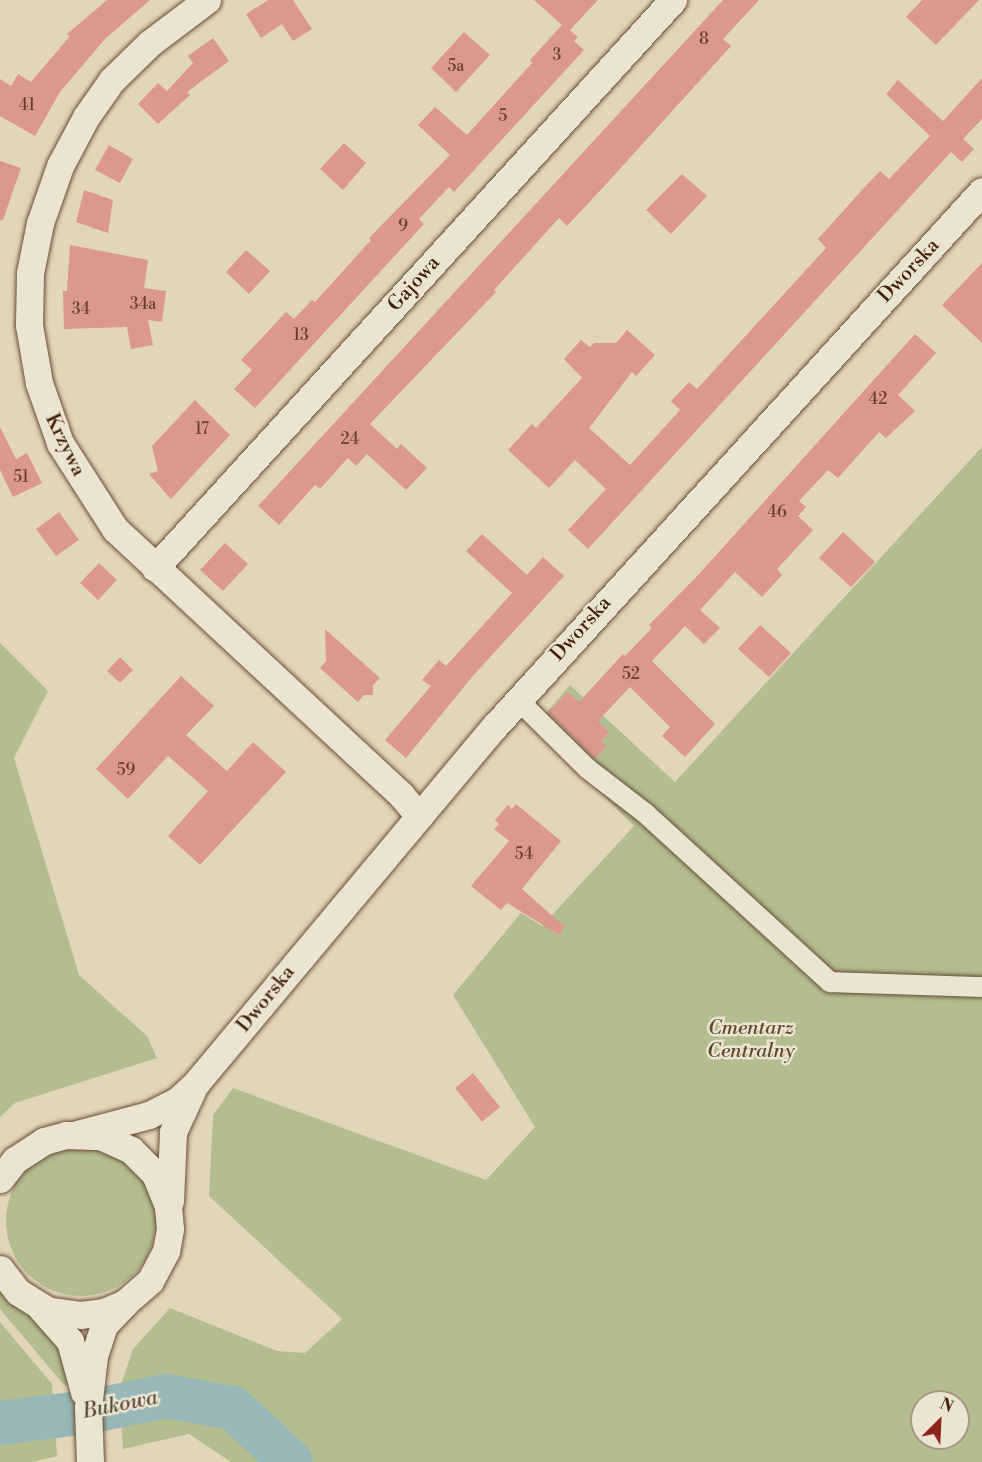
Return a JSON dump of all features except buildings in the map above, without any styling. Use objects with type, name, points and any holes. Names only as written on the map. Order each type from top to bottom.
[{"type":"street","name":"Krzywa","points":[[207,0],[150,43],[99,96],[60,166],[40,223],[30,273],[32,353],[60,443],[103,512],[155,567],[401,795],[419,816]]},
{"type":"street","name":"Gajowa","points":[[155,567],[673,0]]},
{"type":"street","name":"Dworska","points":[[0,1178],[34,1146],[149,1115],[178,1100],[197,1082],[518,700],[982,191]]},
{"type":"street","points":[[518,700],[588,769],[645,813],[830,982],[982,987]]},
{"type":"street","name":"Dworska","points":[[88,1408],[100,1335],[125,1304],[150,1281],[162,1262],[170,1217],[173,1132],[197,1082]]},
{"type":"street","points":[[77,1134],[111,1140],[140,1157],[160,1184],[170,1217]]},
{"type":"street","points":[[0,1269],[18,1292],[56,1321],[70,1341],[88,1408],[90,1462]]},
{"type":"street","points":[[37,1305],[58,1313],[81,1315],[125,1304]]},
{"type":"green space","name":"Cmentarz Centralny","points":[[982,447],[982,1462],[231,1462],[189,1434],[123,1449],[119,1391],[133,1349],[170,1308],[277,1351],[305,1353],[342,1319],[209,1196],[213,1115],[233,1088],[486,1180],[535,1127],[453,995],[521,913],[542,926],[634,826],[534,727],[570,685],[675,782]]},
{"type":"green space","points":[[0,643],[48,691],[14,758],[79,975],[147,1036],[157,1058],[15,1103],[0,1117]]},
{"type":"green space","points":[[81,1146],[110,1151],[123,1158],[134,1168],[144,1179],[151,1192],[156,1221],[151,1250],[144,1263],[134,1274],[123,1284],[110,1291],[81,1296],[52,1291],[39,1284],[28,1274],[18,1263],[11,1250],[6,1221],[11,1192],[18,1179],[28,1168],[39,1158],[52,1151]]},
{"type":"green space","points":[[0,1286],[47,1320],[74,1385],[64,1385],[0,1309]]},
{"type":"green space","points":[[0,1322],[52,1384],[57,1456],[33,1462],[0,1462]]},
{"type":"waterway","name":"Bukowa","points":[[0,1423],[88,1412],[166,1396],[233,1408],[291,1462]]}]
